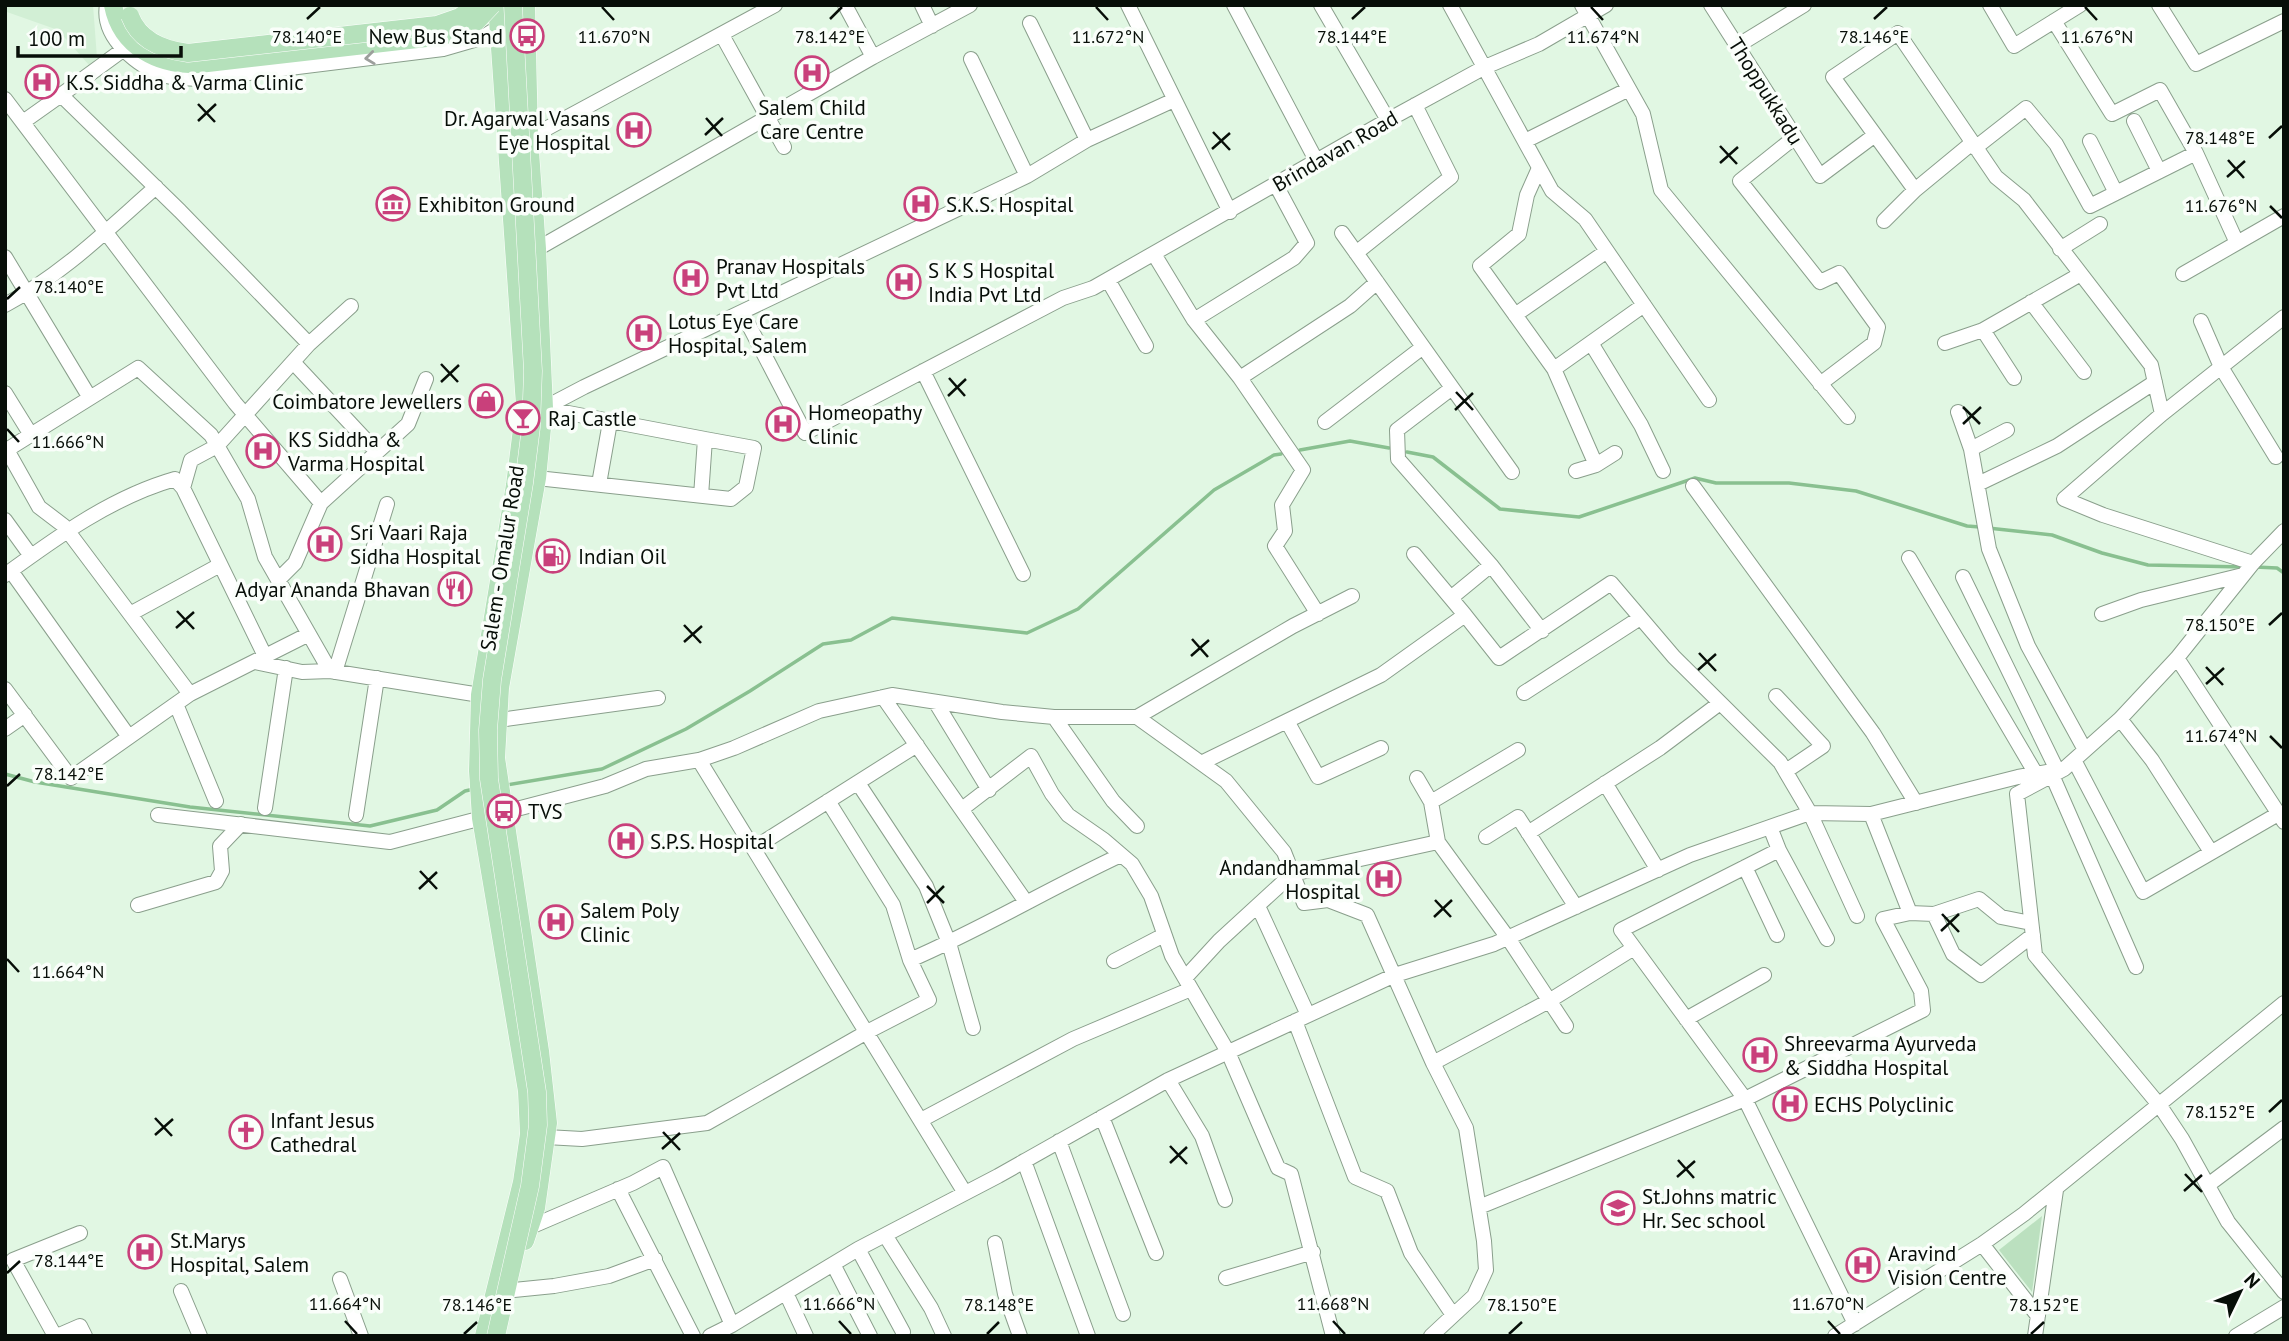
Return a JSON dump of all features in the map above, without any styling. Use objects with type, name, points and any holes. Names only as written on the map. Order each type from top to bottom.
[{"type":"main road","points":[[118,10],[140,33],[156,44],[188,53],[437,25],[454,20],[476,5]]},
{"type":"main road","points":[[505,1336],[528,1228],[536,1208],[548,1123],[540,1051],[496,758],[500,688],[537,478],[544,408],[529,138],[525,6]]},
{"type":"main road","points":[[496,1336],[530,1186],[538,1125],[536,1074],[489,779],[488,730],[492,680],[531,427],[533,371],[517,108],[525,6]]},
{"type":"main road","points":[[118,10],[127,37],[145,52],[164,61],[185,65],[444,35],[477,22],[497,18]]},
{"type":"main road","name":"Salem - Omalur Road","points":[[497,18],[525,405],[515,485],[480,695],[479,788],[481,818],[527,1091]]},
{"type":"main road","points":[[475,1336],[510,1198],[527,1091]]},
{"type":"main road","points":[[484,1336],[522,1182],[529,1134],[527,1091]]},
{"type":"street","points":[[449,5],[462,25],[481,38]]},
{"type":"street","points":[[529,138],[775,5]]},
{"type":"street","points":[[845,5],[873,57]]},
{"type":"street","points":[[922,5],[932,26]]},
{"type":"street","points":[[537,249],[873,57],[970,5]]},
{"type":"street","points":[[1128,5],[1230,212]]},
{"type":"street","points":[[1234,5],[1317,162]]},
{"type":"street","points":[[1321,5],[1388,120]]},
{"type":"street","points":[[1450,5],[1552,191],[1586,219],[1710,400]]},
{"type":"street","name":"Brindavan Road","points":[[742,312],[805,433],[1063,298],[1093,288],[1485,66],[1539,44],[1585,11],[1606,5]]},
{"type":"street","name":"Thoppukkadu","points":[[1711,5],[1820,176],[1875,135]]},
{"type":"street","points":[[1737,46],[1804,5]]},
{"type":"street","points":[[1990,5],[2014,46],[2080,5]]},
{"type":"street","points":[[2159,5],[2196,64],[2284,21]]},
{"type":"street","points":[[118,10],[106,12],[110,31],[124,49],[145,67],[168,76],[200,79],[443,49],[481,38],[497,18],[525,6]]},
{"type":"street","points":[[1585,11],[1643,114],[1661,190],[1848,417]]},
{"type":"street","points":[[2054,21],[2112,114],[2160,90],[2196,153],[2237,243]]},
{"type":"street","points":[[1030,23],[1087,139]]},
{"type":"street","points":[[1915,190],[1833,77],[1898,33],[1996,177],[2024,200],[2079,275],[2151,365],[2162,414]]},
{"type":"street","points":[[722,35],[784,147]]},
{"type":"street","points":[[23,121],[124,49]]},
{"type":"street","points":[[971,59],[1027,176]]},
{"type":"street","points":[[1525,141],[1629,89]]},
{"type":"street","points":[[61,94],[309,344]]},
{"type":"street","points":[[5,99],[246,415],[321,503]]},
{"type":"street","points":[[544,408],[1027,176],[1087,139],[1174,100]]},
{"type":"street","points":[[1356,253],[1451,177],[1415,105]]},
{"type":"street","points":[[1884,221],[1915,190],[2026,108],[2056,144],[2090,206],[2196,153]]},
{"type":"street","points":[[2134,121],[2159,171]]},
{"type":"street","points":[[1795,138],[1740,181],[1820,282],[1839,273],[1878,327],[1874,343],[1820,384]]},
{"type":"street","points":[[2090,141],[2116,193]]},
{"type":"street","points":[[1539,168],[1527,195],[1519,234],[1480,265],[1554,369],[1596,465]]},
{"type":"street","points":[[1194,320],[1294,258],[1307,243],[1276,186]]},
{"type":"street","points":[[5,305],[27,293],[86,249],[156,187]]},
{"type":"street","points":[[2183,274],[2284,216]]},
{"type":"street","points":[[2060,249],[2100,224]]},
{"type":"street","points":[[1342,233],[1512,472]]},
{"type":"street","points":[[1515,314],[1607,251]]},
{"type":"street","points":[[1154,254],[1194,320],[1240,378],[1303,470],[1282,505],[1285,531],[1275,546],[1318,614]]},
{"type":"street","points":[[5,257],[90,398]]},
{"type":"street","points":[[1945,343],[1983,330],[2079,275]]},
{"type":"street","points":[[1108,279],[1146,346]]},
{"type":"street","points":[[1240,378],[1350,306],[1377,282]]},
{"type":"street","points":[[2031,302],[2084,372]]},
{"type":"street","points":[[1554,369],[1644,305]]},
{"type":"street","points":[[183,488],[191,460],[217,446],[309,344],[351,306]]},
{"type":"street","points":[[2249,568],[2064,499],[2162,414],[2284,317]]},
{"type":"street","points":[[2201,321],[2221,367],[2276,457]]},
{"type":"street","points":[[1983,330],[2014,378]]},
{"type":"street","points":[[1591,342],[1641,425],[1663,471]]},
{"type":"street","points":[[1325,422],[1423,347]]},
{"type":"street","points":[[293,362],[377,452]]},
{"type":"street","points":[[190,694],[67,530],[39,507],[6,450],[138,368],[211,436],[248,499],[265,557],[333,671]]},
{"type":"street","points":[[923,371],[1023,574]]},
{"type":"street","points":[[278,580],[295,564],[321,503],[408,424],[426,379]]},
{"type":"street","points":[[1978,484],[2057,446],[2155,382]]},
{"type":"street","points":[[1452,388],[1397,430],[1398,459],[1491,565],[1542,631]]},
{"type":"street","points":[[5,393],[31,435]]},
{"type":"street","points":[[525,405],[754,448],[746,487],[731,499],[537,478]]},
{"type":"street","points":[[1958,412],[1971,449],[1989,549],[2028,646],[2136,967]]},
{"type":"street","points":[[599,484],[610,422]]},
{"type":"street","points":[[1971,449],[2007,430]]},
{"type":"street","points":[[701,496],[705,439]]},
{"type":"street","points":[[1576,471],[1596,465],[1615,453]]},
{"type":"street","points":[[129,737],[8,573],[67,530],[153,486],[175,480],[183,488],[220,565],[260,659],[302,672],[333,671],[480,695]]},
{"type":"street","points":[[1693,486],[1873,733],[1916,803]]},
{"type":"street","points":[[333,671],[387,504]]},
{"type":"street","points":[[5,520],[31,556]]},
{"type":"street","points":[[2284,531],[2249,568],[2177,658],[2120,719],[2066,765],[2017,794],[2035,955],[2160,1106],[2182,1139],[2228,1222],[2284,1292]]},
{"type":"street","points":[[1414,554],[1499,657],[1611,583],[1674,657],[1780,762],[1810,813],[1857,916]]},
{"type":"street","points":[[1909,558],[2036,774]]},
{"type":"street","points":[[130,614],[220,565]]},
{"type":"street","points":[[1452,597],[1491,565]]},
{"type":"street","points":[[2102,614],[2249,568]]},
{"type":"street","points":[[1963,577],[2066,765],[2143,892],[2211,852],[2281,818],[2177,658]]},
{"type":"street","points":[[158,815],[390,842],[605,786],[646,769],[699,760],[734,748],[819,710],[883,696],[1054,717],[1137,717],[1352,596]]},
{"type":"street","points":[[1201,763],[1381,675],[1465,615]]},
{"type":"street","points":[[1524,693],[1640,618]]},
{"type":"street","points":[[5,689],[71,778],[190,694],[309,634]]},
{"type":"street","points":[[265,808],[286,668]]},
{"type":"street","points":[[356,815],[377,678]]},
{"type":"street","points":[[883,696],[1026,902]]},
{"type":"street","points":[[1776,696],[1822,746],[1786,771]]},
{"type":"street","points":[[499,720],[658,698]]},
{"type":"street","points":[[936,703],[989,790]]},
{"type":"street","points":[[1528,833],[1660,748],[1720,703]]},
{"type":"street","points":[[176,704],[216,801]]},
{"type":"street","points":[[5,729],[25,715]]},
{"type":"street","points":[[1054,717],[1084,763],[1113,801],[1137,826]]},
{"type":"street","points":[[1137,717],[1226,781],[1284,852],[1304,903],[1328,900],[1367,915],[1433,1063],[1466,1128],[1479,1207],[1486,1270],[1474,1296],[1431,1336]]},
{"type":"street","points":[[2120,719],[2152,760],[2211,852]]},
{"type":"street","points":[[1287,721],[1318,777],[1381,748]]},
{"type":"street","points":[[754,848],[917,746]]},
{"type":"street","points":[[1431,802],[1518,750]]},
{"type":"street","points":[[962,809],[1031,756],[1052,794],[1068,815],[1132,864],[1151,896],[1172,956],[1228,1052],[1278,1168],[1291,1174],[1333,1336]]},
{"type":"street","points":[[699,760],[965,1193]]},
{"type":"street","points":[[710,1336],[858,1249],[1024,1161],[1168,1080],[1395,975],[1508,938],[1690,855],[1810,813],[1871,814],[2066,765]]},
{"type":"street","points":[[1417,778],[1431,802],[1438,842],[1508,938],[1566,1026]]},
{"type":"street","points":[[858,783],[926,886],[949,943],[973,1027]]},
{"type":"street","points":[[1605,783],[1658,870]]},
{"type":"street","points":[[546,1137],[582,1139],[707,1123],[867,1031],[929,1000],[910,960],[893,905],[828,801]]},
{"type":"street","points":[[1871,814],[1910,913]]},
{"type":"street","points":[[1486,837],[1518,817],[1576,907]]},
{"type":"street","points":[[138,905],[216,882],[222,871],[220,846],[241,824]]},
{"type":"street","points":[[1770,827],[1779,850],[1827,939]]},
{"type":"street","points":[[921,1120],[1073,1039],[1188,983],[1219,940],[1293,874],[1438,842]]},
{"type":"street","points":[[1779,850],[1621,930],[1745,1098],[1855,1324]]},
{"type":"street","points":[[910,960],[949,943],[1121,855]]},
{"type":"street","points":[[1745,867],[1777,935]]},
{"type":"street","points":[[1479,1207],[1745,1098],[1923,1010],[1921,991],[1883,919],[1910,913],[1934,915],[1979,899],[2001,917],[2032,929]]},
{"type":"street","points":[[1258,906],[1302,1018],[1355,1177],[1387,1191],[1411,1253],[1453,1315]]},
{"type":"street","points":[[1934,915],[1953,954],[1981,975],[2032,929]]},
{"type":"street","points":[[1114,961],[1164,935]]},
{"type":"street","points":[[1433,1063],[1549,1001],[1634,948]]},
{"type":"street","points":[[1686,1018],[1764,975]]},
{"type":"street","points":[[1835,1336],[1982,1244],[2056,1190],[2284,1003]]},
{"type":"street","points":[[1168,1080],[1202,1136],[1225,1200]]},
{"type":"street","points":[[1102,1117],[1156,1253]]},
{"type":"street","points":[[2208,1185],[2284,1128]]},
{"type":"street","points":[[1059,1141],[1123,1314]]},
{"type":"street","points":[[1024,1161],[1087,1336]]},
{"type":"street","points":[[528,1228],[663,1167],[732,1325]]},
{"type":"street","points":[[618,1189],[693,1336]]},
{"type":"street","points":[[2035,1336],[2056,1190]]},
{"type":"street","points":[[80,1233],[13,1260],[56,1336],[80,1325],[85,1336]]},
{"type":"street","points":[[885,1235],[931,1308],[944,1336]]},
{"type":"street","points":[[995,1243],[1005,1294],[1020,1336]]},
{"type":"street","points":[[1982,1244],[2038,1315]]},
{"type":"street","points":[[858,1249],[903,1332]]},
{"type":"street","points":[[1226,1278],[1313,1252]]},
{"type":"street","points":[[514,1290],[609,1276],[655,1259]]},
{"type":"street","points":[[833,1264],[870,1336]]},
{"type":"street","points":[[340,1279],[361,1336]]},
{"type":"street","points":[[181,1291],[200,1336]]},
{"type":"street","points":[[786,1293],[806,1336]]},
{"type":"street","points":[[2236,1336],[2284,1307]]},
{"type":"shaded area","points":[[5,5],[93,5],[97,58],[89,65],[58,30],[7,12]]},
{"type":"shaded area","points":[[2042,1216],[2032,1292],[1999,1250]]},
{"type":"waterway","points":[[1300,450],[1350,441],[1389,448]]},
{"type":"waterway","points":[[1407,452],[1433,457],[1500,509],[1579,517],[1695,478],[1716,483],[1789,483],[1856,491],[1967,526],[1980,527]]},
{"type":"waterway","points":[[506,785],[602,769],[686,729],[823,644],[851,640],[892,618],[1027,633],[1078,609],[1214,490],[1274,455],[1281,454]]},
{"type":"waterway","points":[[1988,528],[2052,535],[2102,553],[2148,565],[2244,567]]},
{"type":"waterway","points":[[2255,567],[2277,568],[2284,573]]},
{"type":"waterway","points":[[5,774],[35,782],[190,807],[370,826],[437,810],[465,791],[474,789]]},
{"type":"place","name":"New Bus Stand","points":[[527,36]]},
{"type":"place","name":"Salem Child Care Centre","points":[[812,73]]},
{"type":"place","name":"K.S. Siddha & Varma Clinic","points":[[42,82]]},
{"type":"place","name":"Dr. Agarwal Vasans Eye Hospital","points":[[634,130]]},
{"type":"place","name":"Exhibiton Ground","points":[[393,204]]},
{"type":"place","name":"S.K.S. Hospital","points":[[921,204]]},
{"type":"place","name":"Pranav Hospitals Pvt Ltd","points":[[691,278]]},
{"type":"place","name":"S K S Hospital India Pvt Ltd","points":[[904,282]]},
{"type":"place","name":"Lotus Eye Care Hospital, Salem","points":[[644,333]]},
{"type":"place","name":"Coimbatore Jewellers","points":[[486,401]]},
{"type":"place","name":"Raj Castle","points":[[523,418]]},
{"type":"place","name":"Homeopathy Clinic","points":[[783,424]]},
{"type":"place","name":"KS Siddha & Varma Hospital","points":[[263,451]]},
{"type":"place","name":"Sri Vaari Raja Sidha Hospital","points":[[325,544]]},
{"type":"place","name":"Indian Oil","points":[[553,556]]},
{"type":"place","name":"Adyar Ananda Bhavan","points":[[455,589]]},
{"type":"place","name":"TVS","points":[[504,811]]},
{"type":"place","name":"S.P.S. Hospital","points":[[626,841]]},
{"type":"place","name":"Andandhammal Hospital","points":[[1384,879]]},
{"type":"place","name":"Salem Poly Clinic","points":[[556,922]]},
{"type":"place","name":"Shreevarma Ayurveda & Siddha Hospital","points":[[1760,1055]]},
{"type":"place","name":"ECHS Polyclinic","points":[[1790,1104]]},
{"type":"place","name":"Infant Jesus Cathedral","points":[[246,1132]]},
{"type":"place","name":"St.Johns matric Hr. Sec school","points":[[1618,1208]]},
{"type":"place","name":"St.Marys Hospital, Salem","points":[[145,1252]]},
{"type":"place","name":"Aravind Vision Centre","points":[[1863,1265]]}]
